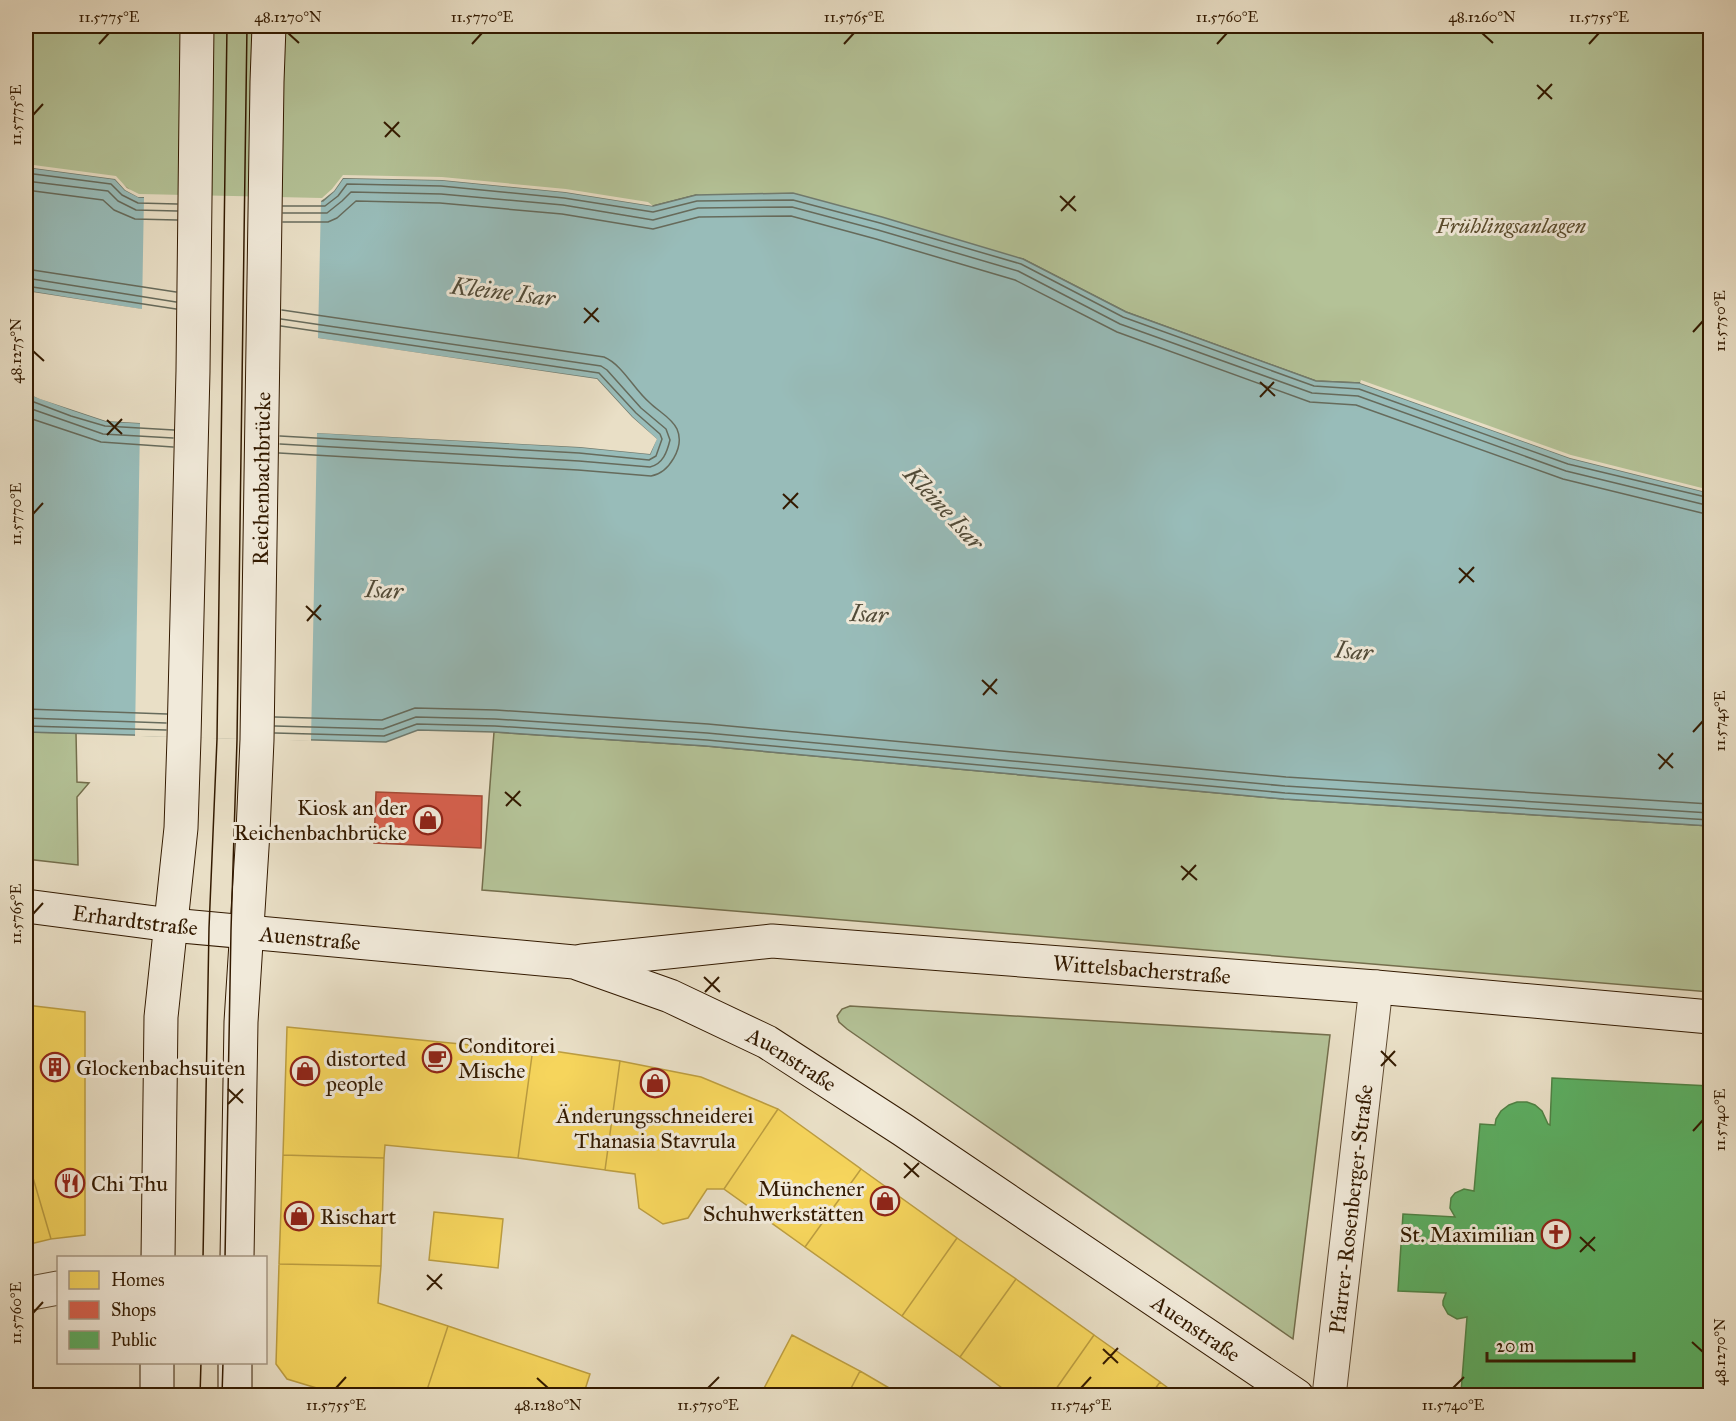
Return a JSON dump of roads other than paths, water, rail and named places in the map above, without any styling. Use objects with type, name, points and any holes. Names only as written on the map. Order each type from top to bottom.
[{"type":"main road","points":[[158,1256],[162,1017],[181,828],[184,738],[193,371],[197,26]]},
{"type":"main road","name":"Reichenbachbrücke","points":[[237,1256],[241,1022],[257,740],[269,26]]},
{"type":"main road","name":"Erhardtstraße","points":[[26,906],[209,928]]},
{"type":"main road","name":"Auenstraße","points":[[209,928],[574,962],[670,996],[767,1042],[903,1130],[1298,1395]]},
{"type":"main road","name":"Wittelsbacherstraße","points":[[574,962],[772,941],[1376,987],[1710,1017]]},
{"type":"main road","name":"Pfarrer-Rosenberger-Straße","points":[[1329,1395],[1376,987]]},
{"type":"main road","points":[[26,1294],[57,1288]]},
{"type":"main road","points":[[157,1364],[157,1395]]},
{"type":"main road","points":[[235,1364],[235,1395]]},
{"type":"water","points":[[26,167],[115,179],[125,190],[139,197],[323,201],[343,178],[442,180],[565,192],[653,206],[696,195],[793,193],[1023,259],[1126,312],[1316,381],[1360,383],[1570,458],[1710,493],[1710,826],[1284,799],[706,746],[494,732],[418,730],[386,742],[26,732],[26,393],[106,421],[580,447],[650,454],[656,439],[597,379],[345,343],[26,291]]},
{"type":"tram line","points":[[203,1256],[209,928],[217,739],[227,26]]},
{"type":"tram line","points":[[225,1256],[237,740],[247,26]]},
{"type":"tram line","points":[[200,1396],[201,1364]]},
{"type":"tram line","points":[[222,1396],[223,1364]]},
{"type":"place","name":"Kiosk an der Reichenbachbrücke","points":[[428,820]]},
{"type":"place","name":"Conditorei Mische","points":[[437,1058]]},
{"type":"place","name":"Glockenbachsuiten","points":[[55,1067]]},
{"type":"place","name":"distorted people","points":[[305,1071]]},
{"type":"place","name":"Änderungsschneiderei Thanasia Stavrula","points":[[655,1083]]},
{"type":"place","name":"Chi Thu","points":[[70,1183]]},
{"type":"place","name":"Münchener Schuhwerkstätten","points":[[885,1201]]},
{"type":"place","name":"Rischart","points":[[299,1216]]},
{"type":"place","name":"St. Maximilian","points":[[1556,1234]]},
{"type":"park label","name":"Frühlingsanlagen","points":[[1511,225]]},
{"type":"water label","name":"Kleine Isar","points":[[503,292]]},
{"type":"water label","name":"Kleine Isar","points":[[944,508]]},
{"type":"water label","name":"Isar","points":[[384,590]]},
{"type":"water label","name":"Isar","points":[[869,614]]},
{"type":"water label","name":"Isar","points":[[1354,651]]}]
